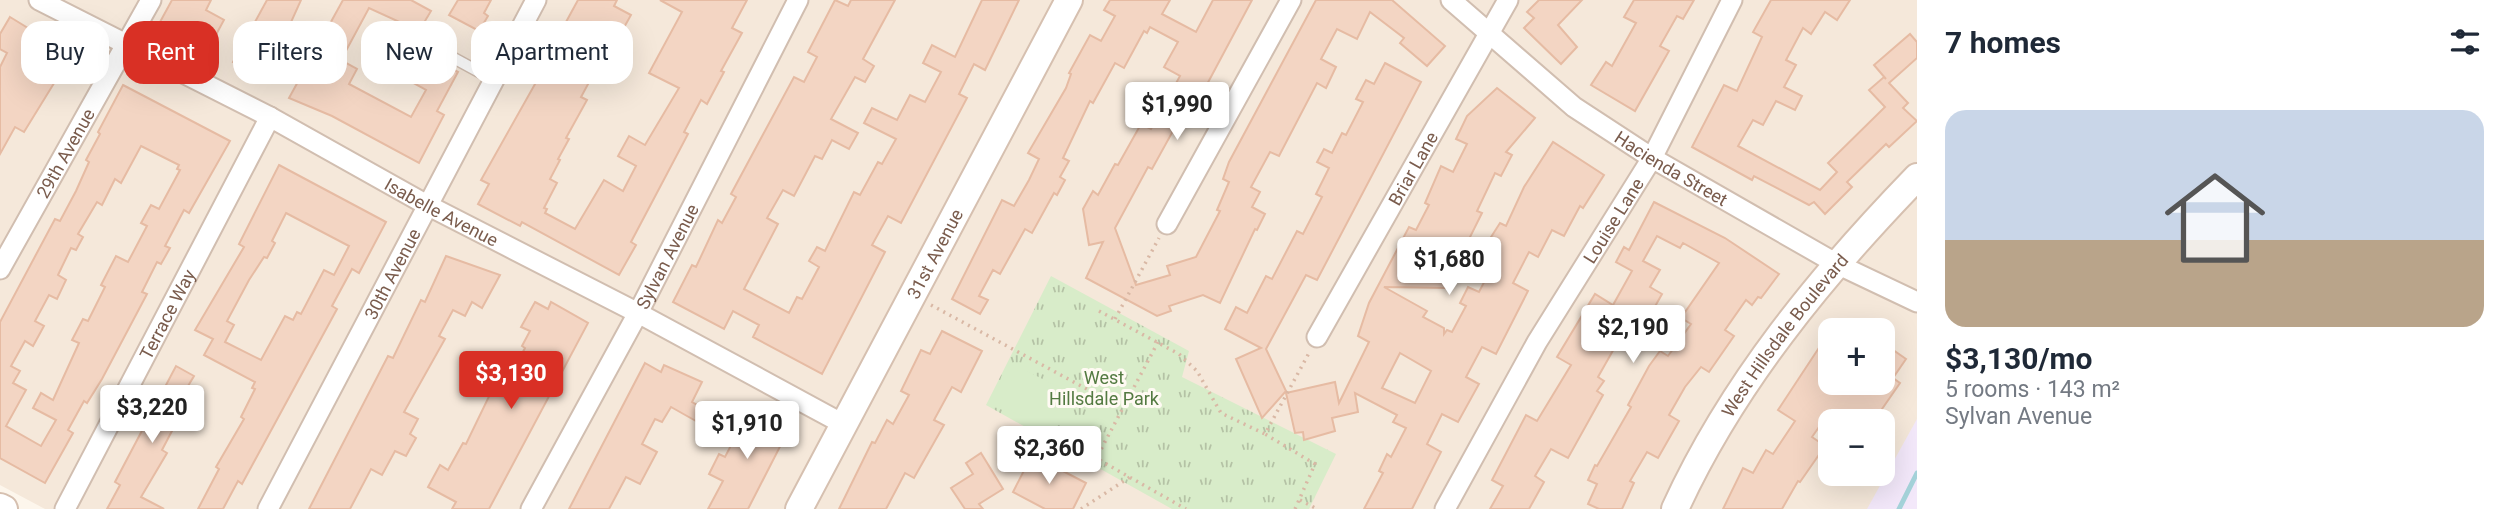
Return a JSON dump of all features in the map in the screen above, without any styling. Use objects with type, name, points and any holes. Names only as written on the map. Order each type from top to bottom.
[{"type":"street","name":"Isabelle Avenue","points":[[39,0],[123,43]]},
{"type":"street","name":"29th Avenue","points":[[140,21],[151,0]]},
{"type":"street","name":"30th Avenue","points":[[525,21],[536,0]]},
{"type":"street","name":"Sylvan Avenue","points":[[531,509],[638,313],[798,0]]},
{"type":"street","name":"31st Avenue","points":[[799,509],[1069,0]]},
{"type":"street","points":[[1167,223],[1291,0]]},
{"type":"street","name":"Hacienda Street","points":[[1451,0],[1574,107],[1651,158],[1838,264],[1917,302]]},
{"type":"street","name":"Briar Lane","points":[[1317,337],[1508,0]]},
{"type":"street","name":"Louise Lane","points":[[1445,509],[1537,342],[1651,158],[1732,0]]},
{"type":"street","name":"29th Avenue","points":[[0,269],[123,52]]},
{"type":"street","name":"Isabelle Avenue","points":[[204,84],[270,117],[427,205],[638,313],[845,425]]},
{"type":"street","name":"30th Avenue","points":[[268,509],[491,84]]},
{"type":"street","name":"Terrace Way","points":[[65,509],[270,117]]},
{"type":"street","name":"West Hillsdale Boulevard","points":[[1675,509],[1724,421],[1763,361],[1838,264],[1917,177]]},
{"type":"path","points":[[1115,319],[1167,223]]},
{"type":"path","points":[[914,295],[1122,408]]},
{"type":"path","points":[[1099,311],[1158,342],[1191,364],[1221,413],[1315,464],[1295,509]]},
{"type":"path","points":[[1265,435],[1317,337]]},
{"type":"path","points":[[1158,342],[1098,455],[1101,461],[1186,509]]},
{"type":"path","points":[[1081,509],[1130,477]]},
{"type":"path","points":[[1300,500],[1317,509]]},
{"type":"shaded area","points":[[0,0],[1917,0],[1917,509],[45,509],[0,485]]},
{"type":"shaded area","points":[[1917,419],[1917,509],[1867,509],[1880,486],[1895,486],[1895,459]]},
{"type":"green space","name":"West Hillsdale Park","points":[[1051,276],[1189,351],[1182,377],[1336,454],[1309,509],[1172,509],[986,405]]},
{"type":"green space","points":[[1019,367],[1068,392],[1046,428],[999,405]]},
{"type":"building","points":[[172,0],[211,0],[206,10],[224,20],[219,29],[219,21],[161,21]]},
{"type":"building","points":[[267,0],[301,0],[292,21],[255,21]]},
{"type":"building","points":[[343,0],[411,0],[431,11],[425,21],[397,21],[369,8],[347,49],[347,21],[331,21]]},
{"type":"building","points":[[458,0],[491,0],[484,13],[488,16],[485,21],[471,21],[471,27],[449,15]]},
{"type":"building","points":[[578,0],[617,0],[614,6],[631,15],[628,21],[567,21]]},
{"type":"building","points":[[660,0],[747,0],[732,28],[742,33],[721,71],[724,72],[707,104],[701,100],[684,132],[688,134],[631,242],[636,245],[619,275],[522,222],[520,226],[478,204],[489,184],[481,180],[535,84],[588,84],[581,97],[587,100],[566,138],[569,139],[550,179],[557,183],[544,208],[547,209],[545,213],[575,229],[604,180],[623,191],[636,166],[618,156],[629,136],[645,145],[679,88],[649,73],[682,12]]},
{"type":"building","points":[[835,0],[848,6],[851,0],[895,0],[863,59],[874,66],[865,82],[855,77],[831,119],[858,133],[849,149],[832,140],[822,159],[815,156],[794,196],[783,190],[767,218],[778,224],[744,289],[789,313],[797,297],[802,299],[819,267],[809,261],[817,247],[825,251],[854,192],[860,195],[878,162],[882,164],[896,139],[864,123],[872,108],[897,120],[910,95],[925,102],[941,72],[923,63],[932,45],[955,57],[982,0],[1019,0],[985,70],[974,64],[959,94],[967,98],[901,223],[888,216],[872,245],[885,252],[822,374],[753,337],[759,325],[733,311],[724,329],[673,302],[692,265],[696,267],[718,220],[722,223],[736,197],[731,194],[794,77],[804,82],[817,57],[808,52]]},
{"type":"building","points":[[1110,0],[1170,0],[1162,14],[1196,32],[1213,0],[1252,0],[1181,133],[1174,129],[1152,169],[1148,167],[1115,228],[1136,285],[1170,275],[1167,266],[1196,257],[1220,211],[1217,210],[1229,182],[1223,179],[1229,162],[1316,0],[1392,0],[1445,46],[1427,66],[1400,43],[1404,38],[1370,12],[1357,39],[1337,29],[1321,59],[1336,67],[1326,88],[1317,83],[1279,156],[1270,152],[1251,187],[1260,192],[1252,207],[1265,214],[1257,230],[1255,229],[1220,303],[1203,295],[1169,306],[1171,311],[1157,316],[1086,278],[1103,242],[1089,245],[1083,209],[1093,191],[1098,195],[1141,124],[1151,129],[1180,76],[1164,67],[1178,42],[1150,27],[1147,33],[1144,31],[1124,68],[1115,63],[1093,103],[1090,101],[1063,158],[1069,161],[1060,177],[1065,180],[1057,195],[1054,193],[1032,233],[1025,229],[1000,274],[993,270],[979,296],[988,300],[980,314],[952,299],[1002,200],[1014,206],[1029,180],[1039,159],[1028,153],[1066,88],[1071,74],[1069,73],[1090,35],[1101,41],[1115,16],[1104,10]]},
{"type":"building","points":[[1539,0],[1582,0],[1558,25],[1577,47],[1561,64],[1524,28],[1534,18],[1527,12]]},
{"type":"building","points":[[1634,0],[1694,0],[1683,19],[1677,16],[1660,46],[1669,51],[1635,111],[1591,85],[1606,62],[1612,66],[1636,23],[1624,17]]},
{"type":"building","points":[[1771,0],[1850,0],[1837,20],[1825,12],[1811,34],[1803,28],[1786,60],[1796,65],[1784,87],[1802,96],[1795,110],[1776,101],[1763,125],[1753,120],[1738,146],[1820,190],[1837,172],[1828,163],[1885,107],[1869,90],[1884,77],[1886,79],[1874,65],[1910,34],[1917,42],[1917,58],[1889,83],[1908,103],[1903,108],[1917,121],[1889,147],[1886,144],[1847,182],[1852,187],[1825,214],[1814,202],[1809,205],[1754,176],[1752,180],[1692,147],[1724,85],[1737,91],[1762,37],[1753,32]]},
{"type":"building","points":[[10,17],[21,24],[21,84],[54,84],[24,132],[15,127],[0,154],[0,67],[7,53],[0,49],[0,34]]},
{"type":"building","points":[[347,63],[357,69],[349,84],[411,117],[426,90],[415,84],[452,84],[437,111],[444,115],[419,163],[332,116],[289,98],[297,84],[347,84]]},
{"type":"building","points":[[1385,63],[1421,82],[1317,280],[1306,275],[1266,349],[1286,391],[1262,418],[1236,359],[1261,348],[1225,329],[1236,307],[1247,313],[1266,276],[1272,279],[1297,231],[1303,234],[1322,197],[1316,194],[1329,168],[1317,162],[1324,149],[1332,153],[1342,133],[1346,135],[1363,102],[1356,99],[1366,80],[1374,84]]},
{"type":"building","points":[[123,85],[230,141],[189,213],[184,210],[165,246],[170,248],[161,264],[157,262],[142,292],[147,294],[102,379],[87,403],[84,401],[68,430],[73,433],[45,483],[0,458],[0,322],[55,219],[60,221],[76,191],[89,162],[86,160],[100,134],[98,132]],"holes":[[[141,146],[179,165],[177,169],[180,170],[159,209],[151,205],[141,223],[147,226],[128,262],[116,256],[101,285],[105,287],[88,321],[83,319],[72,340],[79,343],[53,400],[41,393],[33,408],[56,420],[41,446],[6,426],[26,390],[13,383],[20,371],[11,366],[25,341],[33,346],[44,326],[35,321],[49,295],[57,299],[66,280],[58,275],[71,248],[76,250],[83,237],[78,234],[97,202],[102,205],[115,179],[121,183]]]},
{"type":"building","points":[[1497,88],[1535,118],[1506,152],[1512,155],[1501,176],[1495,173],[1477,211],[1482,213],[1469,239],[1484,248],[1500,223],[1506,226],[1524,187],[1553,142],[1604,175],[1583,208],[1580,206],[1564,236],[1552,230],[1538,257],[1529,252],[1513,283],[1528,291],[1496,354],[1482,347],[1466,377],[1479,384],[1458,422],[1442,414],[1427,444],[1441,452],[1412,509],[1364,509],[1383,473],[1379,471],[1387,454],[1391,457],[1406,428],[1393,422],[1397,415],[1355,393],[1358,412],[1332,418],[1335,431],[1304,440],[1303,432],[1295,433],[1286,393],[1335,382],[1339,403],[1369,342],[1358,336],[1369,303],[1409,227],[1416,230],[1429,205],[1425,203],[1441,166],[1453,172],[1467,144],[1456,139],[1467,116]],"holes":[[[1455,248],[1492,267],[1479,292],[1468,287],[1460,303],[1466,306],[1452,332],[1447,330],[1444,334],[1444,328],[1423,317],[1427,311],[1384,287],[1445,288],[1445,268]],[[1400,353],[1431,371],[1415,403],[1382,388]]]},
{"type":"building","points":[[279,165],[386,222],[359,273],[352,269],[332,306],[337,309],[242,484],[238,481],[223,509],[198,509],[219,469],[216,467],[244,419],[241,417],[255,389],[252,388],[255,382],[204,355],[213,339],[195,330],[244,247],[239,244]],"holes":[[[286,213],[349,246],[334,275],[324,270],[301,314],[297,312],[293,320],[285,316],[261,360],[225,342],[234,325],[227,321],[249,280],[264,257],[267,258]]]},
{"type":"building","points":[[1654,202],[1725,238],[1779,274],[1761,298],[1758,297],[1752,305],[1746,300],[1725,330],[1734,336],[1709,372],[1701,367],[1685,387],[1669,415],[1679,421],[1658,458],[1647,452],[1630,481],[1634,483],[1622,509],[1599,509],[1588,504],[1597,484],[1588,480],[1595,465],[1597,466],[1631,407],[1628,405],[1649,366],[1660,351],[1668,356],[1691,324],[1681,318],[1719,263],[1683,243],[1680,248],[1657,236],[1643,261],[1660,270],[1650,287],[1662,294],[1653,310],[1649,307],[1646,313],[1637,308],[1598,377],[1604,381],[1597,391],[1603,395],[1568,458],[1551,449],[1535,476],[1544,482],[1529,509],[1490,509],[1503,486],[1492,480],[1526,415],[1537,421],[1571,365],[1557,357],[1595,294],[1613,305],[1632,271],[1616,262],[1624,247],[1629,250]]},
{"type":"building","points":[[446,256],[500,275],[482,308],[472,302],[465,316],[453,310],[439,336],[445,339],[404,412],[418,419],[410,434],[416,438],[406,456],[395,451],[382,475],[371,469],[350,509],[309,509],[388,356],[393,358],[421,300],[425,302]]},
{"type":"building","points":[[535,302],[548,309],[551,302],[588,323],[489,509],[452,509],[456,502],[428,487],[440,465],[448,470],[463,443],[466,444],[494,386],[502,390],[525,348],[522,346],[530,331],[521,327]]},
{"type":"building","points":[[942,331],[982,351],[961,392],[952,387],[934,420],[944,425],[914,478],[905,473],[886,509],[839,509],[872,442],[875,443],[887,420],[893,424],[909,395],[901,391],[921,350],[930,354]]},
{"type":"building","points":[[1818,349],[1818,395],[1892,395],[1882,409],[1818,409],[1818,428],[1812,437],[1818,441],[1818,456],[1800,482],[1798,481],[1782,509],[1723,509],[1743,468],[1753,473],[1766,450],[1773,454],[1795,421],[1778,410]]},
{"type":"building","points":[[1895,351],[1906,359],[1895,375]]},
{"type":"building","points":[[645,363],[661,372],[664,365],[702,382],[692,402],[710,412],[703,425],[671,407],[662,422],[655,419],[642,444],[657,452],[640,484],[626,477],[609,509],[569,509]]},
{"type":"building","points":[[176,366],[194,376],[188,386],[194,389],[162,450],[167,453],[141,497],[164,509],[107,509],[120,485],[115,482]]},
{"type":"building","points":[[752,405],[767,413],[765,417],[789,429],[748,509],[708,509],[723,481],[709,474],[719,454],[725,457]]},
{"type":"building","points":[[981,453],[1003,489],[979,504],[983,509],[965,509],[951,488],[973,474],[966,463]]},
{"type":"building","points":[[1032,455],[1086,483],[1073,509],[1045,509],[1013,492]]},
{"type":"waterway","points":[[1899,509],[1917,473]]}]
